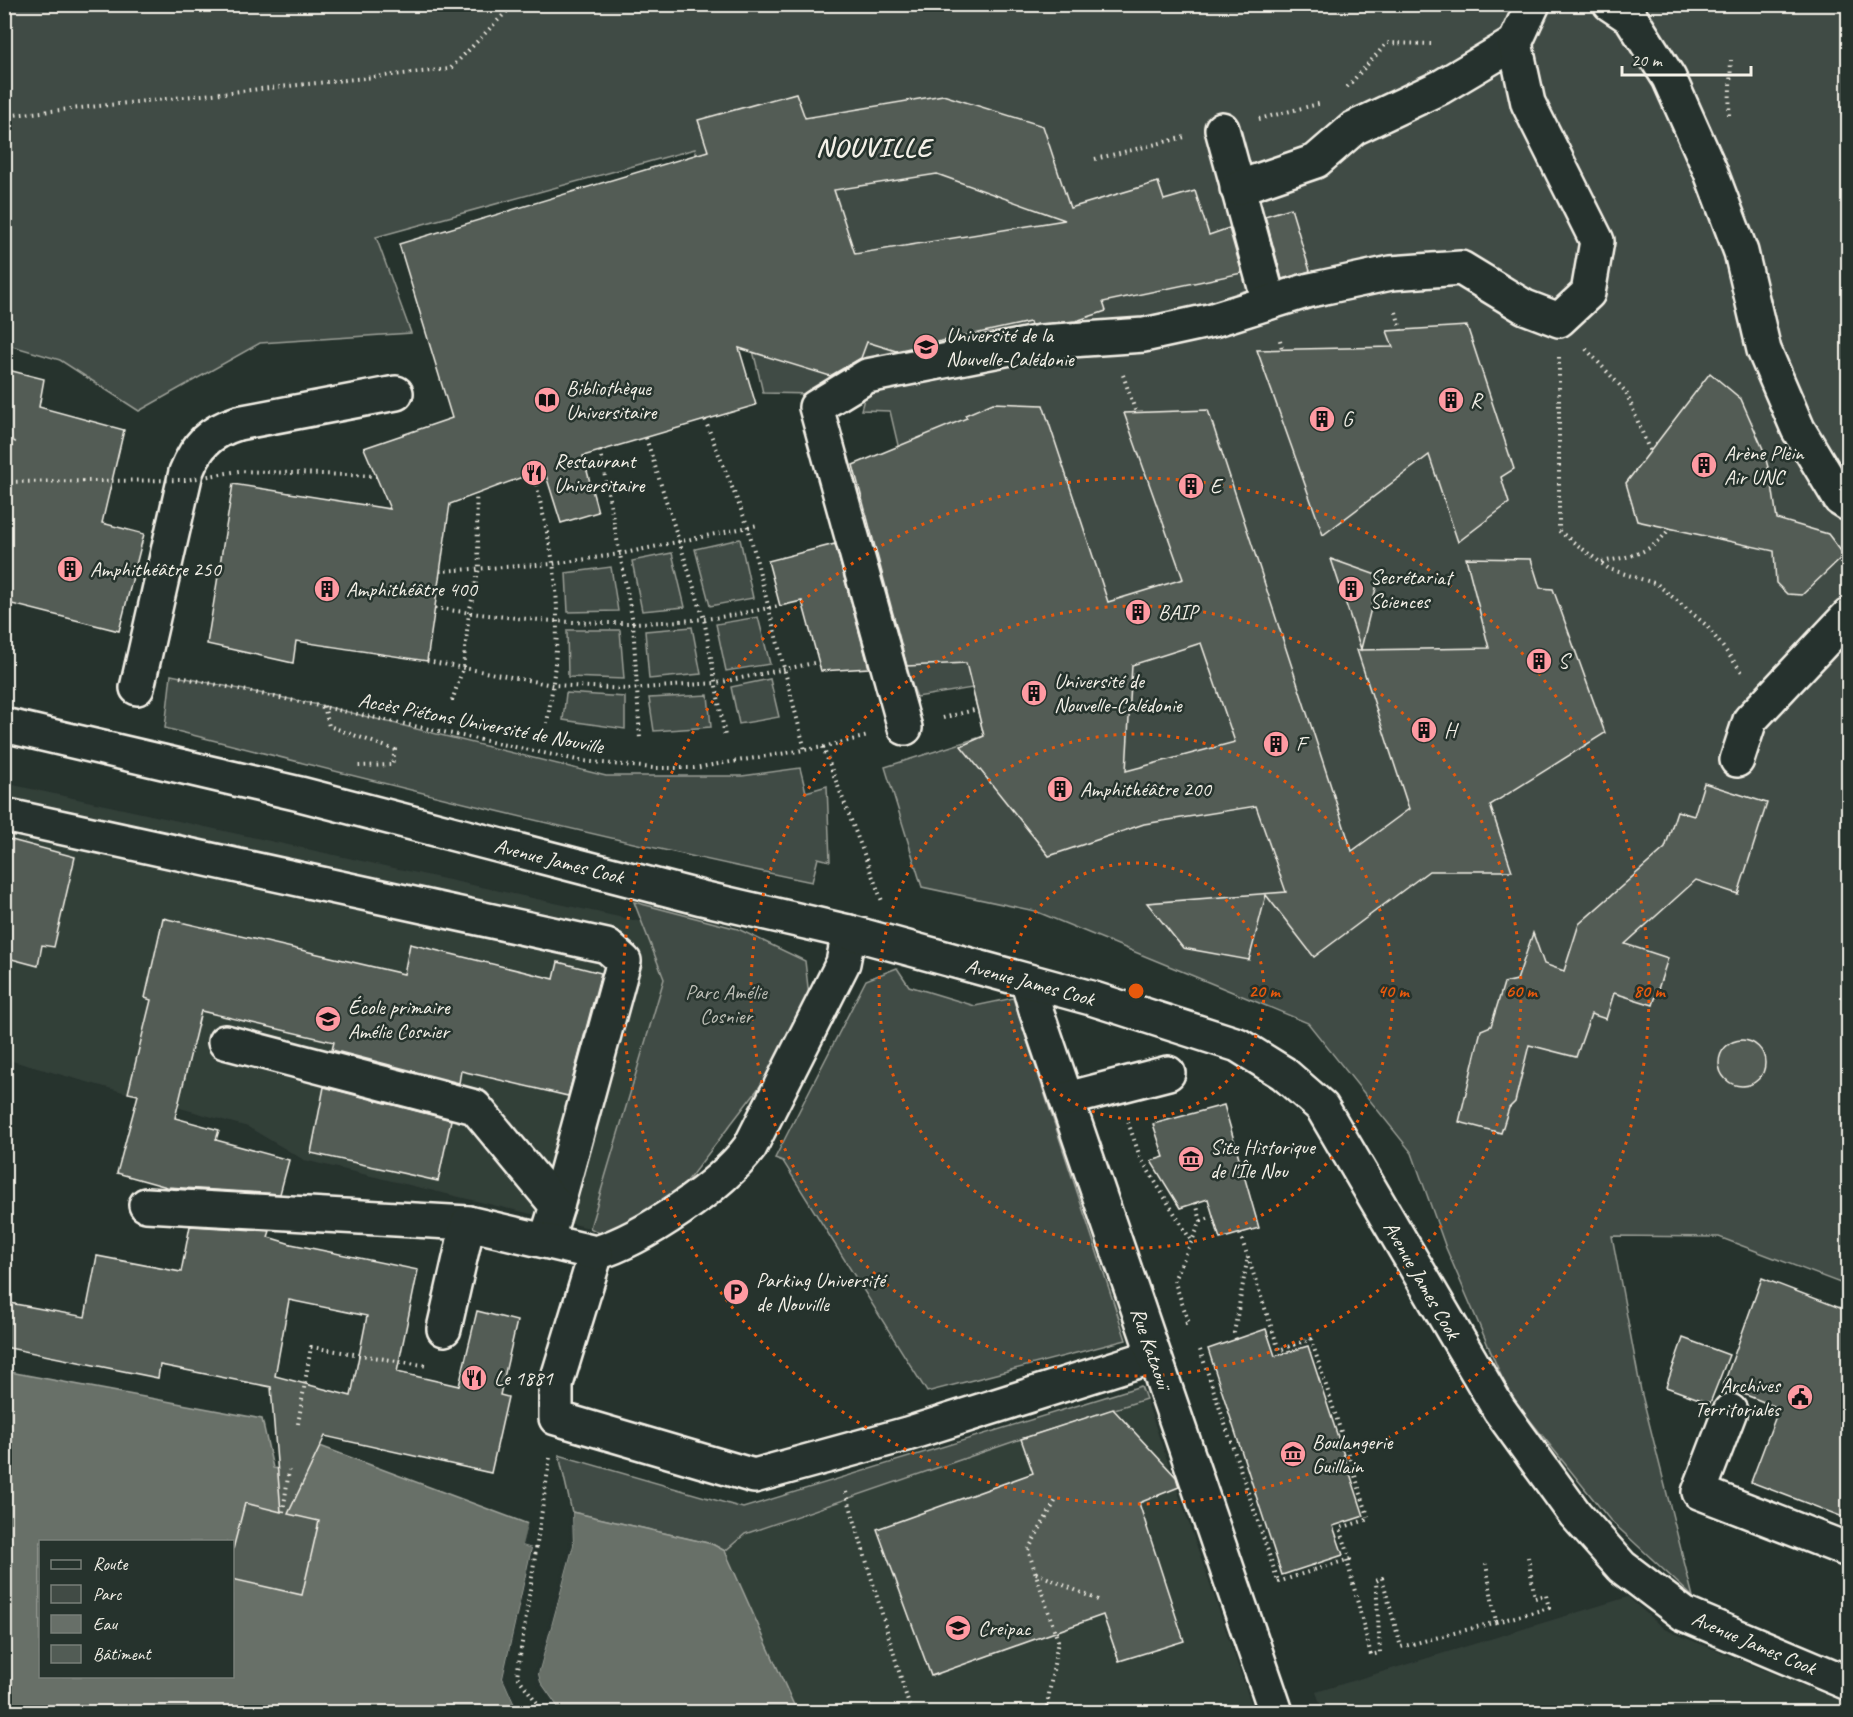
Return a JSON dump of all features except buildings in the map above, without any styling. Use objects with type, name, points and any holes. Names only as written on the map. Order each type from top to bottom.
[{"type":"main road","points":[[1237,188],[1316,161],[1354,128],[1441,87],[1515,43],[1533,4]]},
{"type":"main road","points":[[1616,7],[1631,18],[1670,78],[1710,170],[1741,252],[1764,350],[1797,429],[1840,499],[1848,504]]},
{"type":"main road","points":[[905,728],[816,407],[867,376],[1041,342],[1144,335],[1213,320],[1306,291],[1391,273],[1461,268],[1526,307],[1558,320],[1588,293],[1597,241],[1528,103],[1515,43]]},
{"type":"main road","points":[[1222,129],[1269,302]]},
{"type":"main road","points":[[137,688],[185,480],[194,453],[204,439],[220,429],[396,393]]},
{"type":"main road","points":[[1737,760],[1750,720],[1848,616]]},
{"type":"main road","name":"Avenue James Cook","points":[[4,725],[300,794],[691,895],[849,932],[1091,999],[1238,1045],[1283,1073],[1322,1107],[1499,1410],[1575,1514],[1622,1568],[1684,1614],[1848,1683]]},
{"type":"main road","points":[[4,815],[607,946],[624,961],[546,1241]]},
{"type":"main road","points":[[146,1205],[468,1223],[596,1253],[621,1245],[735,1167],[750,1147],[843,963],[849,932]]},
{"type":"main road","name":"Rue Kataouï","points":[[1028,982],[1276,1713]]},
{"type":"main road","points":[[225,1042],[475,1107],[557,1206]]},
{"type":"main road","points":[[1066,1099],[1168,1073]]},
{"type":"main road","points":[[444,1329],[468,1223]]},
{"type":"main road","points":[[596,1253],[556,1384],[556,1418],[754,1476],[907,1434],[1154,1356]]},
{"type":"main road","points":[[1730,1411],[1700,1492],[1848,1550]]},
{"type":"path","points":[[4,116],[450,69],[514,4]]},
{"type":"path","points":[[1342,92],[1387,44],[1441,44]]},
{"type":"path","points":[[1095,159],[1324,103]]},
{"type":"path","points":[[1558,320],[1626,392],[1650,452]]},
{"type":"path","points":[[1558,320],[1559,531],[1610,569],[1657,584],[1706,625],[1767,702]]},
{"type":"path","points":[[705,420],[748,527],[805,750]]},
{"type":"path","points":[[4,457],[17,437]]},
{"type":"path","points":[[646,438],[704,619],[725,735]]},
{"type":"path","points":[[600,451],[633,622],[640,740]]},
{"type":"path","points":[[4,482],[185,480],[239,471],[376,476]]},
{"type":"path","points":[[534,473],[553,564],[556,620],[553,686],[547,723]]},
{"type":"path","points":[[452,701],[463,668],[469,613],[479,568],[476,494]]},
{"type":"path","points":[[440,571],[553,564],[620,554],[758,525]]},
{"type":"path","points":[[1601,562],[1638,555],[1659,543],[1670,528]]},
{"type":"path","points":[[435,608],[556,620],[633,622],[704,619],[780,606]]},
{"type":"path","points":[[427,661],[553,686],[637,688],[717,683],[819,662]]},
{"type":"path","name":"Accès Piétons Université de Nouville","points":[[137,688],[171,675],[582,761],[622,766],[694,768],[823,747],[978,709]]},
{"type":"path","points":[[324,706],[329,726],[395,750],[392,765],[346,767]]},
{"type":"path","points":[[823,747],[899,947]]},
{"type":"path","points":[[1136,1147],[1192,1242]]},
{"type":"path","points":[[1189,1323],[1173,1280],[1202,1221],[1196,1203]]},
{"type":"path","points":[[1202,1221],[1213,1217]]},
{"type":"path","points":[[1240,1234],[1279,1350],[1311,1339],[1340,1438],[1369,1520],[1340,1528],[1350,1559],[1347,1560],[1371,1655],[1380,1653],[1376,1581],[1382,1578],[1401,1647],[1549,1608],[1546,1595],[1535,1598],[1528,1557]]},
{"type":"path","points":[[1236,1339],[1234,1333],[1248,1255]]},
{"type":"path","points":[[298,1424],[311,1347],[435,1367],[444,1329]]},
{"type":"path","points":[[1200,1350],[1278,1581],[1314,1567],[1347,1560]]},
{"type":"path","points":[[544,1713],[517,1677],[556,1418]]},
{"type":"path","points":[[835,1454],[911,1713]]},
{"type":"path","points":[[1240,1471],[1247,1468]]},
{"type":"path","points":[[283,1512],[289,1470]]},
{"type":"path","points":[[1046,1713],[1058,1641],[1028,1550],[1057,1498]]},
{"type":"path","points":[[1486,1564],[1496,1622]]},
{"type":"path","points":[[1036,1573],[1098,1600]]},
{"type":"shaded area","name":"École primaire Amélie Cosnier","points":[[4,783],[642,922],[664,979],[590,1228],[304,1160],[248,1127],[5,1059]]},
{"type":"shaded area","points":[[1146,1399],[1254,1712],[797,1712],[725,1551],[744,1535],[1021,1439]]},
{"type":"shaded area","points":[[1628,1597],[1664,1629],[1848,1704],[1848,1712],[1323,1712],[1316,1692]]},
{"type":"green space","name":"Université de la Nouvelle-Calédonie","points":[[4,5],[1848,5],[1848,1286],[1719,1237],[1612,1236],[1641,1391],[1693,1597],[1610,1520],[1509,1394],[1446,1248],[1412,1153],[1308,1023],[1035,911],[922,887],[885,767],[984,736],[972,688],[917,697],[905,667],[898,445],[890,411],[861,410],[865,395],[763,393],[740,301],[695,149],[376,237],[411,333],[260,343],[139,411],[60,360],[5,344]]},
{"type":"green space","points":[[740,539],[753,598],[710,606],[695,549]]},
{"type":"green space","points":[[672,553],[685,607],[642,611],[632,561]]},
{"type":"green space","points":[[611,567],[618,611],[568,612],[566,573]]},
{"type":"green space","points":[[758,617],[770,664],[726,671],[716,624]]},
{"type":"green space","points":[[692,627],[701,674],[649,679],[645,631]]},
{"type":"green space","points":[[567,630],[620,630],[624,679],[568,677]]},
{"type":"green space","points":[[171,675],[324,706],[606,776],[742,776],[800,768],[806,792],[827,786],[830,861],[818,858],[812,882],[569,828],[165,728]]},
{"type":"green space","points":[[770,679],[779,717],[739,724],[731,687]]},
{"type":"green space","points":[[566,693],[625,697],[625,729],[563,720]]},
{"type":"green space","points":[[708,695],[711,727],[654,731],[649,698]]},
{"type":"green space","name":"Parc Amélie Cosnier","points":[[634,902],[738,929],[805,961],[810,1005],[767,1077],[685,1184],[610,1239],[590,1228],[664,979]]},
{"type":"green space","points":[[897,968],[909,986],[975,1006],[1013,998],[1126,1340],[927,1392],[783,1161],[775,1158],[866,980]]},
{"type":"green space","points":[[1141,1386],[1146,1399],[1021,1439],[745,1534],[725,1551],[712,1544],[572,1512],[559,1455],[743,1508]]},
{"type":"water","points":[[10,1372],[262,1419],[273,1468],[307,1473],[320,1446],[528,1524],[523,1545],[532,1548],[503,1678],[518,1712],[5,1712],[4,1378]]},
{"type":"water","points":[[572,1512],[712,1544],[725,1551],[797,1712],[561,1712],[540,1682],[538,1674],[573,1545]]},
{"type":"pier","points":[[569,1511],[572,1512],[573,1545],[538,1674],[540,1682],[561,1712],[558,1712],[537,1683],[535,1674],[570,1544]]},
{"type":"pier","points":[[528,1521],[531,1524],[526,1543],[535,1548],[506,1678],[521,1712],[518,1712],[503,1678],[532,1548],[522,1545]]},
{"type":"place","name":"Université de la Nouvelle-Calédonie","points":[[926,347]]},
{"type":"place","name":"Bibliothèque Universitaire","points":[[547,400]]},
{"type":"place","name":"R","points":[[1451,400]]},
{"type":"place","name":"G","points":[[1322,419]]},
{"type":"place","name":"Arène Plein Air UNC","points":[[1704,465]]},
{"type":"place","name":"Restaurant Universitaire","points":[[534,473]]},
{"type":"place","name":"E","points":[[1191,486]]},
{"type":"place","name":"Amphithéâtre 250","points":[[70,569]]},
{"type":"place","name":"Amphithéâtre 400","points":[[327,589]]},
{"type":"place","name":"Secrétariat Sciences","points":[[1351,589]]},
{"type":"place","name":"BAIP","points":[[1138,612]]},
{"type":"place","name":"S","points":[[1539,661]]},
{"type":"place","name":"Université de Nouvelle-Calédonie","points":[[1034,693]]},
{"type":"place","name":"H","points":[[1424,730]]},
{"type":"place","name":"F","points":[[1276,744]]},
{"type":"place","name":"Amphithéâtre 200","points":[[1060,789]]},
{"type":"place","name":"École primaire Amélie Cosnier","points":[[328,1019]]},
{"type":"place","name":"Site Historique de l'Île Nou","points":[[1191,1159]]},
{"type":"place","name":"Parking Université de Nouville","points":[[736,1292]]},
{"type":"place","name":"Le 1881","points":[[474,1378]]},
{"type":"place","name":"Archives Territoriales","points":[[1800,1397]]},
{"type":"place","name":"Boulangerie Guillain","points":[[1293,1454]]},
{"type":"place","name":"Creipac","points":[[958,1628]]},
{"type":"district","name":"NOUVILLE","points":[[874,147]]}]
